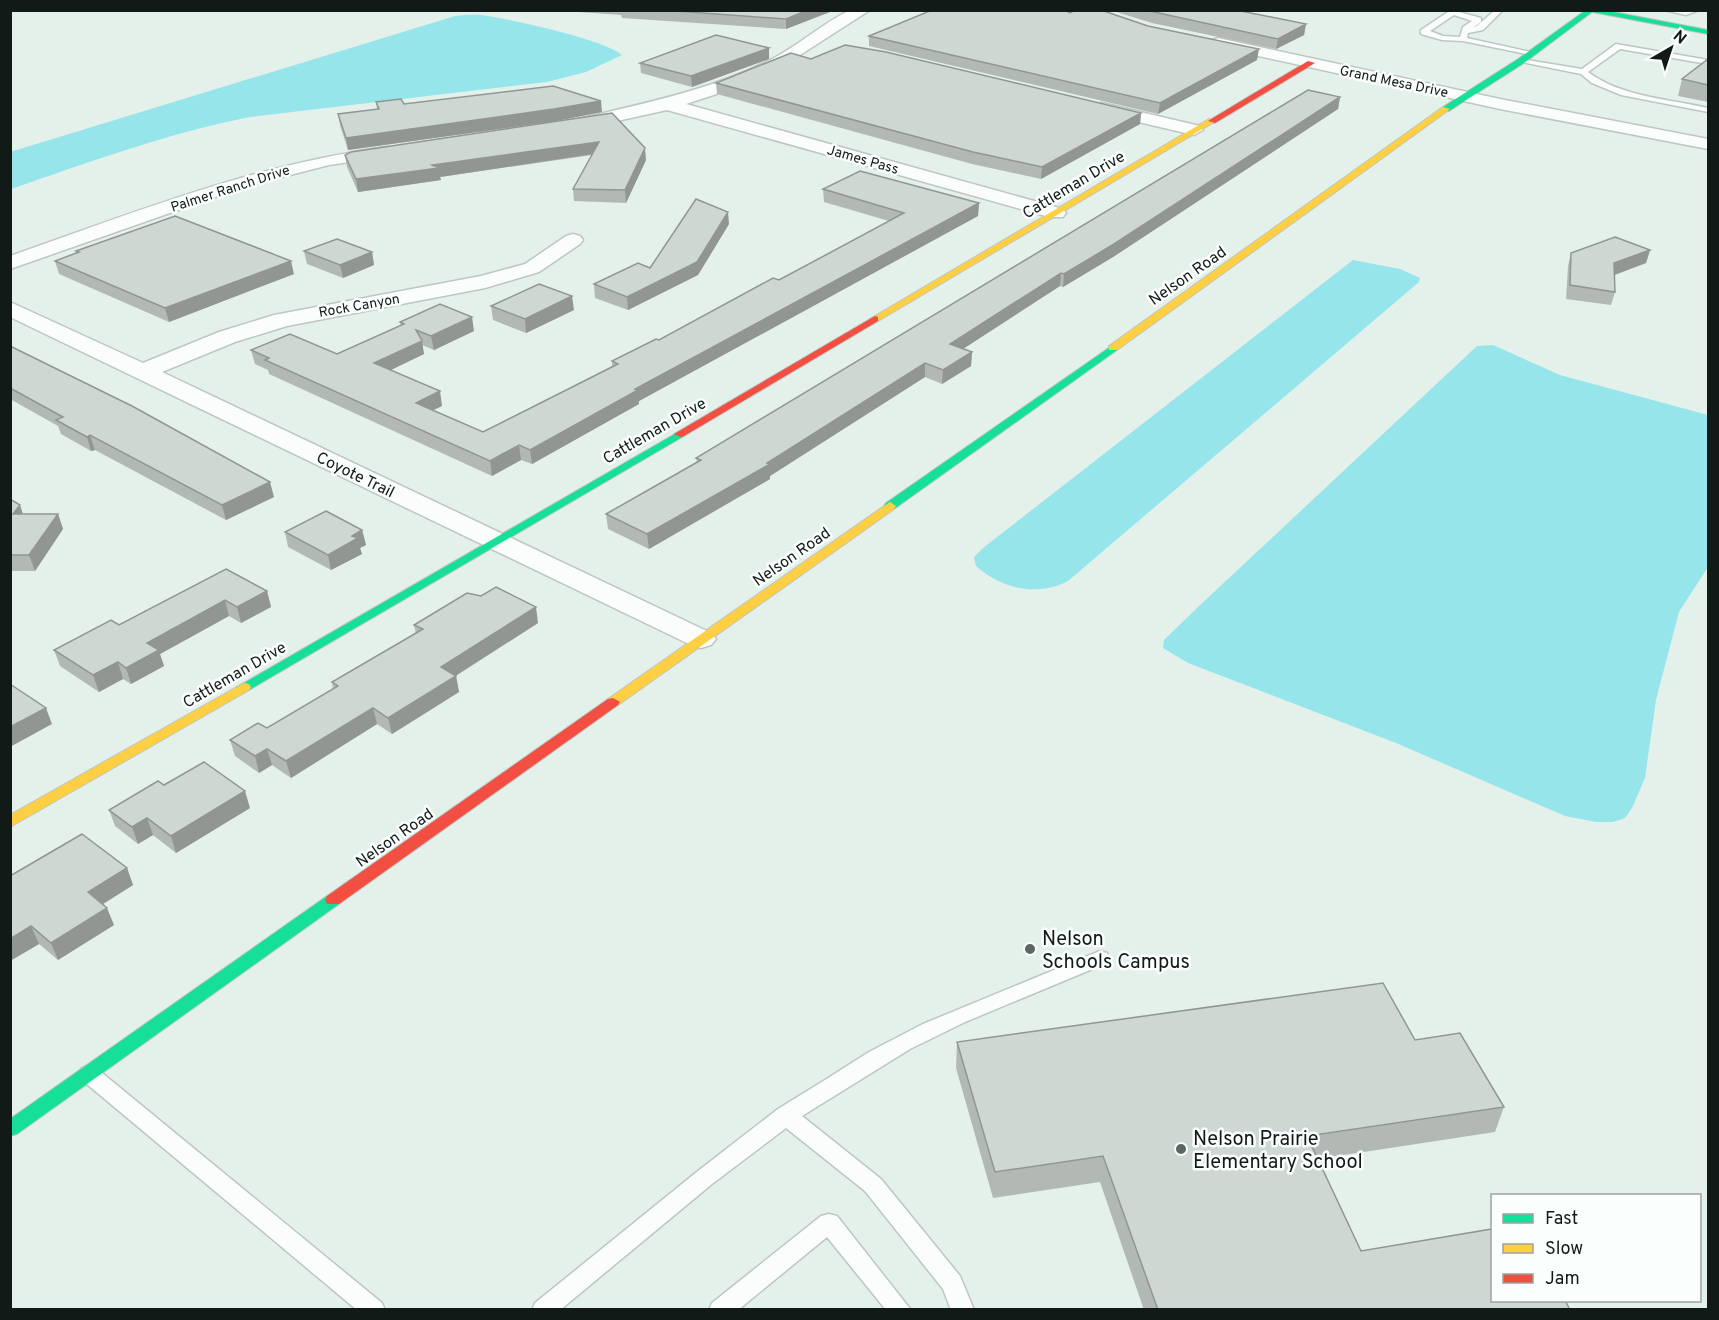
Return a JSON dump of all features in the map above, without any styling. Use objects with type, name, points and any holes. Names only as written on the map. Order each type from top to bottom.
[{"type":"street","points":[[556,128],[619,118],[669,105],[778,63],[864,10]]},
{"type":"street","points":[[1591,10],[1708,32]]},
{"type":"street","name":"Nelson Road","points":[[10,1129],[1230,266],[1464,96],[1526,57],[1591,10]]},
{"type":"street","name":"Grand Mesa Drive","points":[[1206,41],[1646,135],[1708,144]]},
{"type":"street","points":[[809,43],[828,46]]},
{"type":"street","name":"Cattleman Drive","points":[[10,822],[496,542],[1311,63]]},
{"type":"street","points":[[1081,103],[1194,130]]},
{"type":"street","name":"James Pass","points":[[669,105],[1056,213]]},
{"type":"street","name":"Palmer Ranch Drive","points":[[10,263],[249,180],[329,160],[409,149]]},
{"type":"street","name":"Rock Canyon","points":[[143,371],[227,337],[282,320],[485,282],[532,268],[573,240]]},
{"type":"street","name":"Coyote Trail","points":[[10,308],[701,639]]},
{"type":"lane","points":[[1464,35],[1478,20],[1455,12],[1424,32],[1442,38],[1464,35],[1480,28],[1500,10]]},
{"type":"lane","points":[[1667,10],[1686,13],[1696,10]]},
{"type":"lane","points":[[1464,35],[1526,57],[1583,72],[1595,81],[1624,93],[1708,110]]},
{"type":"lane","points":[[1583,72],[1619,46],[1708,63]]},
{"type":"lane","points":[[543,1310],[716,1168],[785,1115],[877,1057],[952,1020],[1100,958]]},
{"type":"lane","points":[[89,1074],[374,1310]]},
{"type":"lane","points":[[785,1115],[873,1185],[952,1283],[963,1310]]},
{"type":"lane","points":[[720,1310],[829,1223],[900,1310]]},
{"type":"water","points":[[484,15],[538,26],[598,43],[622,55],[586,72],[547,82],[250,117],[189,131],[129,149],[11,189],[10,152],[455,16]]},
{"type":"water","points":[[1353,260],[1400,269],[1420,278],[1419,282],[1068,581],[1044,589],[1020,588],[997,580],[976,566],[974,557],[983,548]]},
{"type":"water","points":[[1493,345],[1560,375],[1708,415],[1708,567],[1679,612],[1656,700],[1645,778],[1625,818],[1613,822],[1596,822],[1565,816],[1396,743],[1188,663],[1163,648],[1164,640],[1198,607],[1477,346]]},
{"type":"building","points":[[662,10],[808,10],[786,19]]},
{"type":"building","points":[[932,10],[1065,10],[1070,13],[1075,10],[1101,10],[1148,26],[1259,49],[1160,103],[869,36]]},
{"type":"building","points":[[1145,10],[1236,10],[1306,24],[1278,39]]},
{"type":"building","points":[[716,35],[769,48],[691,76],[640,63]]},
{"type":"building","points":[[845,45],[886,52],[1141,113],[1042,167],[973,152],[716,83],[791,53],[811,59]]},
{"type":"building","points":[[1708,59],[1708,85],[1682,79]]},
{"type":"building","points":[[553,86],[601,101],[346,138],[338,114],[379,109],[376,102],[401,99],[404,104]]},
{"type":"building","points":[[1308,90],[1340,97],[1114,244],[1064,274],[1061,273],[950,344],[972,352],[943,370],[925,363],[767,463],[770,464],[647,534],[606,514],[701,460],[696,458]]},
{"type":"building","points":[[612,113],[645,148],[625,190],[573,189],[599,142],[432,165],[439,168],[356,179],[345,155],[351,152]]},
{"type":"building","points":[[860,171],[979,203],[635,389],[638,390],[530,450],[519,445],[490,461],[265,360],[269,358],[251,350],[290,334],[337,354],[404,324],[400,322],[440,304],[472,317],[431,336],[416,330],[422,341],[374,363],[440,391],[416,403],[483,432],[618,364],[612,361],[656,339],[659,340],[773,278],[779,280],[904,213],[823,189]]},
{"type":"building","points":[[696,199],[728,212],[697,262],[627,297],[594,284],[638,263],[650,268]]},
{"type":"building","points":[[175,216],[291,261],[165,308],[55,261],[79,252],[76,251]]},
{"type":"building","points":[[1615,237],[1650,250],[1614,263],[1615,292],[1570,285],[1571,253]]},
{"type":"building","points":[[337,239],[372,252],[340,265],[304,251]]},
{"type":"building","points":[[539,284],[572,296],[525,319],[491,306]]},
{"type":"building","points":[[10,346],[132,406],[270,482],[222,505],[90,435],[87,437],[56,420],[63,417],[10,388]]},
{"type":"building","points":[[10,499],[20,505],[13,514],[58,514],[29,555],[10,555]]},
{"type":"building","points":[[326,511],[362,530],[352,536],[358,538],[328,555],[285,532]]},
{"type":"building","points":[[226,569],[267,591],[237,607],[225,600],[147,643],[159,650],[126,668],[118,662],[93,675],[54,650],[111,620],[119,625]]},
{"type":"building","points":[[496,587],[536,607],[441,667],[456,676],[388,718],[373,708],[286,761],[267,749],[255,756],[230,740],[258,723],[267,728],[338,686],[332,682],[423,629],[414,625],[467,593],[481,596]]},
{"type":"building","points":[[10,684],[46,708],[10,727]]},
{"type":"building","points":[[204,762],[245,791],[171,836],[147,818],[132,827],[109,810],[158,781],[164,785]]},
{"type":"building","points":[[82,834],[127,868],[88,892],[107,908],[51,943],[31,926],[10,939],[10,876]]},
{"type":"building","name":"Nelson Prairie Elementary School","points":[[1383,983],[1415,1040],[1460,1033],[1504,1107],[1307,1136],[1361,1251],[1491,1229],[1491,1302],[1566,1302],[1570,1310],[1158,1310],[1103,1156],[995,1172],[957,1042]]},
{"type":"traffic: fast","points":[[1590,10],[1708,32]]},
{"type":"traffic: fast","points":[[1446,109],[1521,61],[1591,10]]},
{"type":"traffic: fast","points":[[890,506],[1113,348]]},
{"type":"traffic: fast","points":[[244,687],[680,434]]},
{"type":"traffic: fast","points":[[10,1129],[333,900]]},
{"type":"traffic: slow","points":[[1113,348],[1446,109]]},
{"type":"traffic: slow","points":[[875,319],[1212,121]]},
{"type":"traffic: slow","points":[[613,702],[890,506]]},
{"type":"traffic: slow","points":[[10,822],[244,687]]},
{"type":"traffic: jam","points":[[1212,121],[1311,63]]},
{"type":"traffic: jam","points":[[680,434],[875,319]]},
{"type":"traffic: jam","points":[[333,900],[613,702]]},
{"type":"place","name":"Nelson Schools Campus","points":[[1030,949]]},
{"type":"place","name":"Nelson Prairie Elementary School","points":[[1181,1149]]}]
